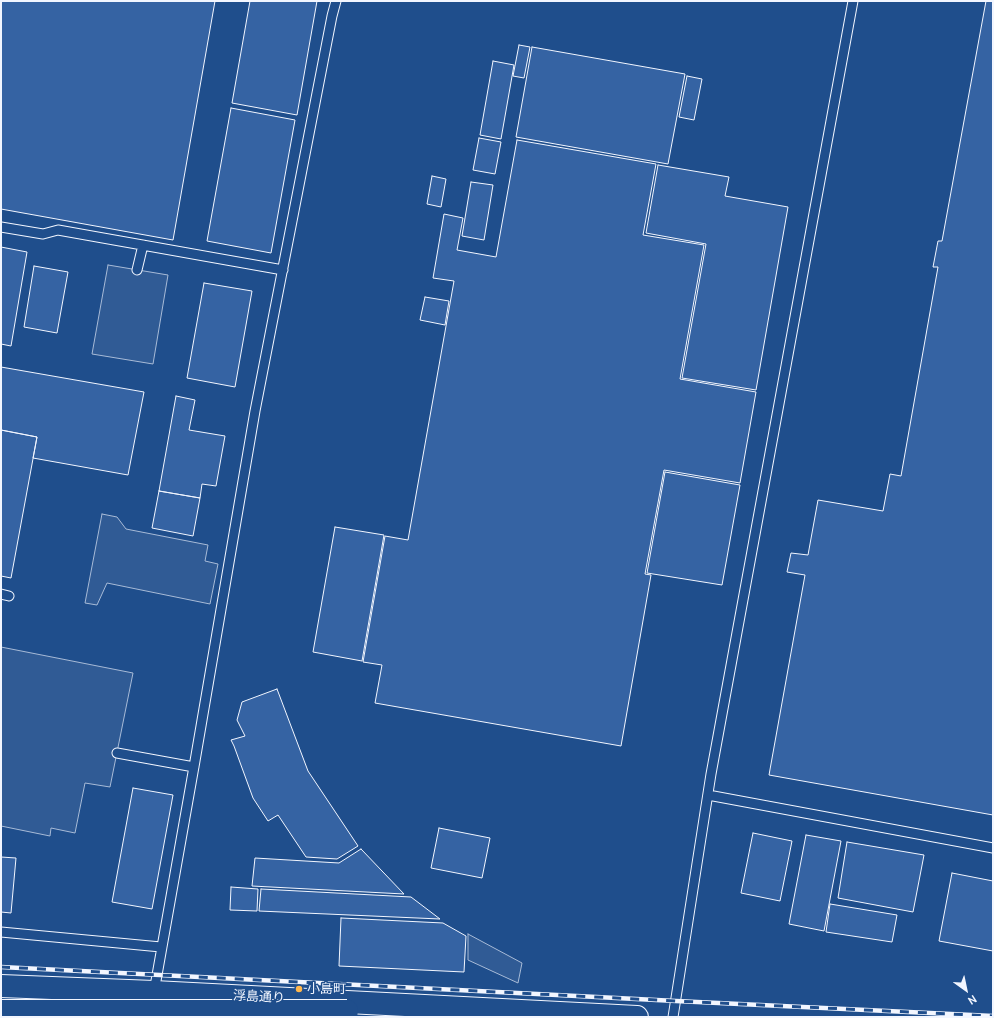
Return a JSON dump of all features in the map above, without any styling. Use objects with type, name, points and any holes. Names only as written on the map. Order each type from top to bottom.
[{"type":"highway","name":"浮島通り","points":[[1,986],[153,998],[637,1017]]},
{"type":"highway","points":[[1,1011],[347,1012],[480,1017]]},
{"type":"lane","points":[[149,1017],[194,767],[255,411],[336,1]]},
{"type":"lane","points":[[673,1017],[708,795],[853,1]]},
{"type":"lane","points":[[1,227],[44,234],[58,230],[283,270]]},
{"type":"lane","points":[[137,270],[143,245]]},
{"type":"lane","points":[[117,753],[194,767]]},
{"type":"lane","points":[[708,795],[993,848]]},
{"type":"lane","points":[[1,932],[162,947]]},
{"type":"shaded area","points":[[108,265],[168,275],[153,364],[92,354]]},
{"type":"shaded area","points":[[102,514],[117,517],[126,529],[208,545],[205,561],[218,564],[210,604],[107,583],[97,605],[85,603]]},
{"type":"shaded area","points":[[1,647],[133,673],[110,787],[85,783],[75,833],[51,828],[50,836],[1,826]]},
{"type":"shaded area","points":[[468,934],[522,963],[518,983],[468,960]]},
{"type":"building","points":[[1,1],[215,1],[173,240],[1,209]]},
{"type":"building","points":[[250,1],[317,1],[297,115],[232,103]]},
{"type":"building","points":[[986,1],[993,1],[993,815],[769,775],[805,575],[787,572],[791,553],[808,555],[818,500],[883,511],[890,474],[901,476],[938,267],[933,267],[938,241],[942,241]]},
{"type":"building","points":[[519,45],[530,47],[524,78],[513,76]]},
{"type":"building","points":[[532,47],[685,74],[668,164],[516,137]]},
{"type":"building","points":[[493,61],[514,65],[501,139],[480,135]]},
{"type":"building","points":[[687,76],[702,79],[694,120],[679,117]]},
{"type":"building","points":[[231,108],[295,120],[271,253],[207,241]]},
{"type":"building","points":[[479,138],[501,142],[495,174],[473,170]]},
{"type":"building","points":[[517,140],[656,164],[643,235],[704,245],[680,379],[756,392],[740,483],[664,470],[645,574],[651,575],[621,746],[375,703],[382,665],[363,662],[385,536],[408,540],[454,281],[433,278],[444,214],[463,218],[457,250],[496,257]]},
{"type":"building","points":[[658,165],[729,177],[725,196],[788,207],[756,390],[682,378],[706,244],[646,233]]},
{"type":"building","points":[[432,176],[446,179],[441,207],[427,204]]},
{"type":"building","points":[[471,182],[493,185],[484,240],[462,236]]},
{"type":"building","points":[[1,247],[27,252],[11,346],[1,344]]},
{"type":"building","points":[[34,266],[68,272],[57,333],[24,327]]},
{"type":"building","points":[[204,283],[252,291],[235,387],[187,378]]},
{"type":"building","points":[[425,297],[449,301],[445,325],[420,320]]},
{"type":"building","points":[[1,367],[144,392],[128,475],[33,458],[37,437],[1,430]]},
{"type":"building","points":[[176,396],[195,400],[189,430],[225,436],[216,486],[202,484],[200,498],[159,491]]},
{"type":"building","points":[[1,430],[37,437],[11,578],[1,576]]},
{"type":"building","points":[[665,472],[740,485],[722,585],[647,573]]},
{"type":"building","points":[[159,491],[200,498],[193,536],[152,528]]},
{"type":"building","points":[[335,527],[384,535],[362,661],[313,652]]},
{"type":"building","points":[[277,689],[308,771],[358,846],[337,859],[306,857],[278,815],[268,821],[253,798],[231,740],[245,736],[237,720],[242,702]]},
{"type":"building","points":[[133,788],[173,795],[152,909],[112,902]]},
{"type":"building","points":[[439,828],[490,838],[482,878],[431,868]]},
{"type":"building","points":[[753,833],[792,841],[780,901],[741,893]]},
{"type":"building","points":[[806,835],[841,841],[824,931],[789,924]]},
{"type":"building","points":[[847,842],[924,855],[913,912],[838,898]]},
{"type":"building","points":[[361,849],[404,894],[252,886],[255,858],[339,863]]},
{"type":"building","points":[[1,857],[16,858],[11,913],[1,912]]},
{"type":"building","points":[[952,873],[993,881],[993,951],[939,941]]},
{"type":"building","points":[[231,887],[258,889],[257,911],[230,910]]},
{"type":"building","points":[[261,889],[411,897],[440,919],[259,911]]},
{"type":"building","points":[[830,904],[897,915],[892,942],[826,932]]},
{"type":"building","points":[[341,918],[443,923],[466,936],[464,972],[339,966]]},
{"type":"railway","points":[[1,967],[993,1016]]},
{"type":"place","name":"小島町","points":[[299,989]]}]
